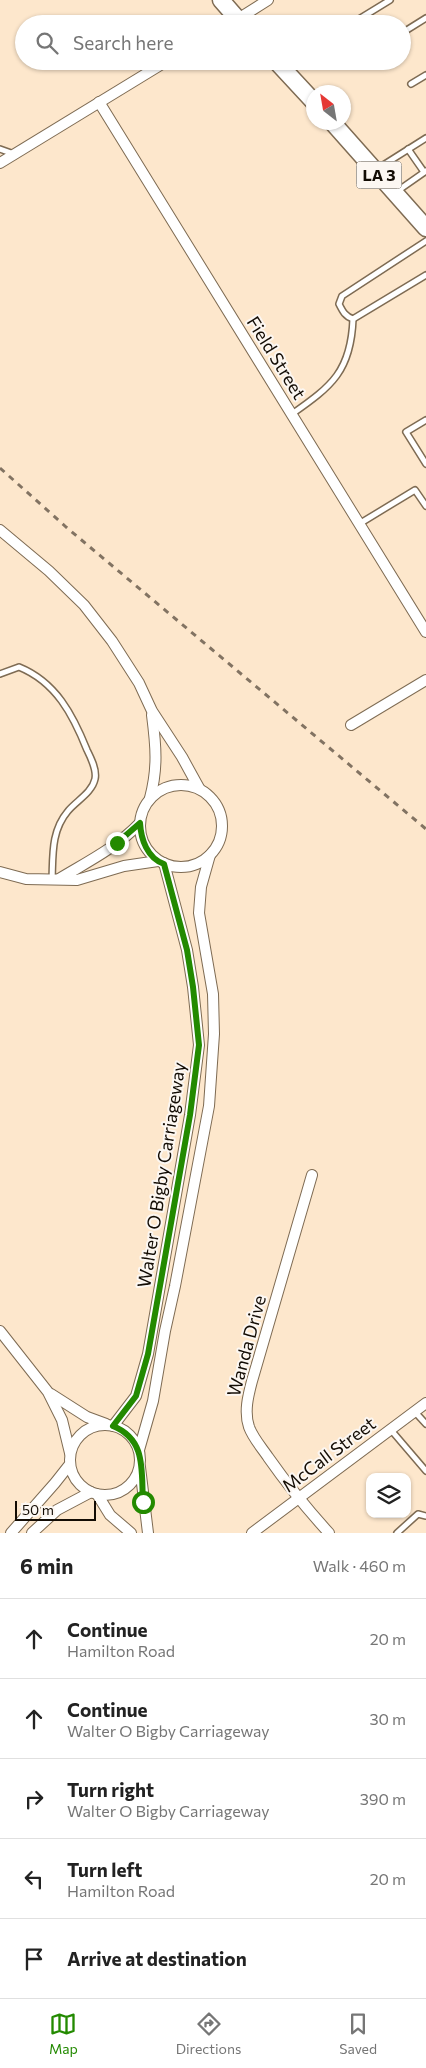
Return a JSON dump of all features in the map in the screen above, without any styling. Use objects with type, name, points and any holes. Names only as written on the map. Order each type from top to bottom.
[{"type":"main road","points":[[221,0],[232,15]]},
{"type":"main road","points":[[290,70],[306,91]]},
{"type":"main road","name":"LA 3","points":[[339,130],[422,221]]},
{"type":"street","points":[[247,15],[268,0]]},
{"type":"street","points":[[0,163],[152,70]]},
{"type":"street","name":"Field Street","points":[[98,102],[426,632]]},
{"type":"street","points":[[0,530],[50,571],[84,605],[112,640],[139,683],[152,711],[157,763],[150,798]]},
{"type":"street","points":[[351,726],[426,680]]},
{"type":"street","name":"Walter O Bigby Carriageway","points":[[138,1450],[153,1401],[209,1106],[214,1034],[213,994],[199,913],[199,899],[210,855],[218,845],[222,832],[222,819],[218,806],[210,795],[199,788],[182,757],[152,711]]},
{"type":"street","points":[[55,879],[102,854],[131,832],[140,823],[142,810],[150,798],[160,790],[173,785],[186,784],[199,788]]},
{"type":"street","name":"Walter O Bigby Carriageway","points":[[140,823],[141,836],[146,847],[161,862],[187,950],[199,1045],[190,1115],[148,1354],[136,1396],[111,1425],[124,1430],[133,1439],[138,1450],[148,1533]]},
{"type":"street","points":[[0,872],[26,879],[76,880],[124,866],[161,862],[176,867],[188,866],[200,862],[210,855]]},
{"type":"street","name":"Wanda Drive","points":[[312,1175],[252,1381],[247,1408],[250,1429],[298,1498],[329,1533]]},
{"type":"street","points":[[1,1335],[48,1392],[62,1420],[73,1475],[80,1485],[94,1493],[110,1515],[131,1533]]},
{"type":"street","points":[[48,1392],[87,1417],[111,1425]]},
{"type":"street","name":"McCall Street","points":[[252,1533],[426,1404]]},
{"type":"street","points":[[10,1533],[55,1483],[70,1459],[74,1444],[80,1435],[88,1429],[111,1425]]},
{"type":"street","points":[[32,1533],[58,1510],[94,1493],[109,1494],[120,1491],[130,1484],[140,1463]]},
{"type":"lane","points":[[366,15],[390,0]]},
{"type":"lane","points":[[411,27],[426,18]]},
{"type":"lane","points":[[411,84],[426,75]]},
{"type":"lane","points":[[375,170],[426,138]]},
{"type":"lane","points":[[0,149],[14,154]]},
{"type":"lane","points":[[394,192],[425,171],[408,149]]},
{"type":"lane","points":[[353,319],[346,316],[339,304],[342,296],[426,241]]},
{"type":"lane","points":[[353,319],[426,275]]},
{"type":"lane","points":[[291,414],[327,388],[340,372],[351,345],[353,319]]},
{"type":"lane","points":[[426,420],[406,432],[426,464]]},
{"type":"lane","points":[[359,524],[415,490],[426,506]]},
{"type":"lane","points":[[0,674],[20,667],[35,673],[66,704],[93,764],[95,779],[86,795],[68,811],[56,829],[55,879]]},
{"type":"lane","points":[[415,1412],[426,1424]]},
{"type":"lane","points":[[391,1430],[426,1471]]},
{"type":"lane","points":[[397,1533],[418,1514],[426,1516]]},
{"type":"railway","points":[[0,468],[66,527],[426,829]]},
{"type":"route","points":[[117,843],[140,823],[141,836],[146,847],[158,862],[164,864],[187,950],[199,1045],[190,1115],[148,1354],[136,1396],[113,1426],[124,1430],[133,1439],[138,1450],[143,1502]]}]
